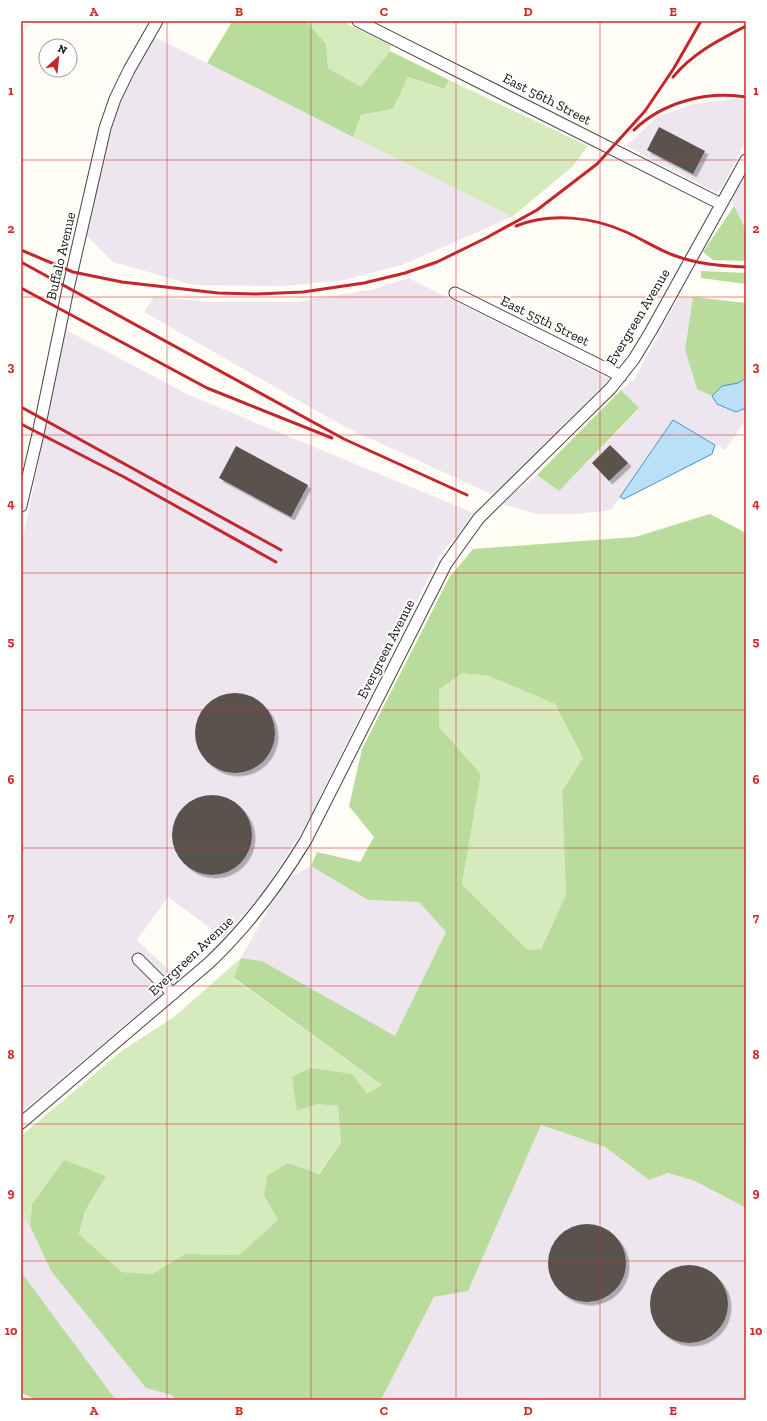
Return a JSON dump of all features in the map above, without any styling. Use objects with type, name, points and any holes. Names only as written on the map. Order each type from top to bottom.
[{"type":"street","name":"Buffalo Avenue","points":[[21,502],[39,428],[68,289],[105,128],[115,99],[129,70],[157,21]]},
{"type":"street","name":"East 56th Street","points":[[358,21],[722,204]]},
{"type":"street","name":"Evergreen Avenue","points":[[21,1124],[231,943],[283,878],[306,840],[446,564],[479,518],[596,404],[634,359],[746,160]]},
{"type":"street","name":"East 55th Street","points":[[455,293],[621,376]]},
{"type":"street","points":[[138,959],[173,994]]},
{"type":"shaded area","points":[[155,37],[512,217],[402,265],[344,280],[285,286],[194,285],[113,262],[86,235],[114,118],[128,85]]},
{"type":"shaded area","points":[[735,99],[746,101],[746,140],[721,190],[715,192],[626,146],[657,117],[694,104]]},
{"type":"shaded area","points":[[746,173],[746,230],[731,200]]},
{"type":"shaded area","points":[[409,278],[609,379],[493,495],[343,426],[144,312],[154,297],[211,302],[296,302],[375,289]]},
{"type":"shaded area","points":[[693,297],[685,350],[697,389],[712,396],[717,404],[736,412],[746,408],[746,420],[725,450],[673,420],[611,510],[578,514],[537,514],[503,504],[511,495],[537,475],[559,491],[639,409],[621,390],[634,380],[678,298]]},
{"type":"shaded area","points":[[66,330],[189,395],[476,514],[440,555],[305,827],[264,891],[224,938],[168,897],[137,940],[179,980],[21,1112],[21,547]]},
{"type":"shaded area","points":[[311,866],[368,900],[419,902],[446,932],[395,1037],[262,961],[241,958],[271,904],[290,877]]},
{"type":"shaded area","points":[[541,1125],[605,1147],[649,1180],[668,1173],[695,1181],[746,1208],[746,1400],[381,1400],[434,1297],[468,1291]]},
{"type":"shaded area","points":[[21,1216],[30,1226],[51,1271],[146,1388],[173,1395],[175,1400],[116,1400],[21,1272]]},
{"type":"green space","points":[[230,21],[306,21],[326,44],[328,68],[361,87],[390,51],[449,80],[444,89],[408,77],[393,109],[361,115],[353,137],[207,63],[232,22]]},
{"type":"green space","points":[[306,21],[341,21],[391,45],[390,51],[361,87],[328,68],[326,44]]},
{"type":"green space","points":[[408,77],[443,89],[449,80],[588,146],[572,167],[512,217],[353,137],[361,115],[393,109]]},
{"type":"green space","points":[[734,206],[746,230],[746,261],[713,260],[703,252]]},
{"type":"green space","points":[[701,271],[746,273],[746,284],[701,278]]},
{"type":"green space","points":[[693,297],[746,303],[746,378],[738,383],[722,386],[712,396],[697,389],[685,350]]},
{"type":"green space","points":[[621,390],[639,408],[559,491],[537,475]]},
{"type":"green space","points":[[710,514],[746,533],[746,1208],[695,1181],[668,1173],[649,1180],[605,1147],[541,1125],[468,1291],[434,1297],[381,1400],[175,1400],[172,1395],[146,1388],[51,1271],[30,1226],[32,1204],[64,1160],[106,1176],[85,1211],[79,1234],[122,1272],[152,1274],[185,1254],[239,1255],[278,1220],[264,1196],[267,1176],[288,1163],[319,1174],[341,1143],[338,1106],[317,1104],[297,1111],[292,1077],[311,1068],[352,1074],[367,1094],[382,1085],[234,978],[241,958],[262,961],[395,1036],[446,932],[419,902],[368,900],[311,866],[317,852],[360,862],[374,837],[349,806],[362,749],[449,578],[473,549],[635,537]],"holes":[[[462,673],[489,676],[555,704],[583,758],[562,791],[566,895],[541,949],[528,950],[462,884],[481,774],[439,727],[439,690]]]},
{"type":"green space","points":[[462,673],[489,676],[555,704],[583,758],[562,791],[566,895],[541,949],[528,950],[462,884],[481,774],[439,727],[439,690]]},
{"type":"green space","points":[[241,958],[234,979],[382,1085],[367,1094],[317,1104],[338,1106],[341,1143],[318,1174],[288,1163],[264,1196],[278,1220],[239,1255],[185,1254],[152,1274],[122,1272],[79,1234],[85,1211],[106,1176],[64,1161],[32,1204],[30,1226],[21,1216],[21,1136],[123,1050],[174,1017]]},
{"type":"green space","points":[[21,1272],[116,1400],[37,1400],[21,1393]]},
{"type":"water","points":[[746,378],[746,408],[736,412],[717,404],[712,396],[722,386],[738,383]]},
{"type":"water","points":[[673,420],[715,445],[712,454],[624,499],[620,497]]},
{"type":"building","points":[[659,127],[705,151],[693,174],[647,150]]},
{"type":"building","points":[[610,445],[628,463],[609,481],[592,463]]},
{"type":"building","points":[[236,446],[308,485],[291,517],[219,478]]},
{"type":"building","points":[[235,693],[250,696],[263,705],[272,718],[275,733],[272,748],[263,761],[250,770],[235,773],[220,770],[207,761],[198,748],[195,733],[198,718],[207,705],[220,696]]},
{"type":"building","points":[[212,795],[227,798],[240,807],[249,820],[252,835],[249,850],[240,863],[227,872],[212,875],[197,872],[184,863],[175,850],[172,835],[175,820],[184,807],[197,798]]},
{"type":"building","points":[[587,1224],[602,1227],[614,1236],[623,1248],[626,1263],[623,1278],[614,1290],[602,1299],[587,1302],[572,1299],[560,1290],[551,1278],[548,1263],[551,1248],[560,1236],[572,1227]]},
{"type":"building","points":[[689,1265],[704,1268],[717,1276],[725,1289],[728,1304],[725,1319],[717,1332],[704,1340],[689,1343],[674,1340],[661,1332],[653,1319],[650,1304],[653,1289],[661,1276],[674,1268]]},
{"type":"railway","points":[[21,250],[73,272],[122,282],[218,293],[257,294],[303,292],[364,283],[405,273],[437,262],[486,238],[537,210],[597,164],[645,111],[674,68],[701,21]]},
{"type":"railway","points":[[673,77],[681,68],[698,54],[716,42],[746,26]]},
{"type":"railway","points":[[634,130],[645,120],[658,112],[686,101],[701,97],[746,97]]},
{"type":"railway","points":[[516,226],[543,219],[572,218],[586,220],[613,227],[667,253],[691,261],[746,267]]},
{"type":"railway","points":[[21,262],[344,439],[467,495]]},
{"type":"railway","points":[[21,288],[207,388],[332,438]]},
{"type":"railway","points":[[21,407],[281,550]]},
{"type":"railway","points":[[21,424],[124,477],[276,562]]}]
